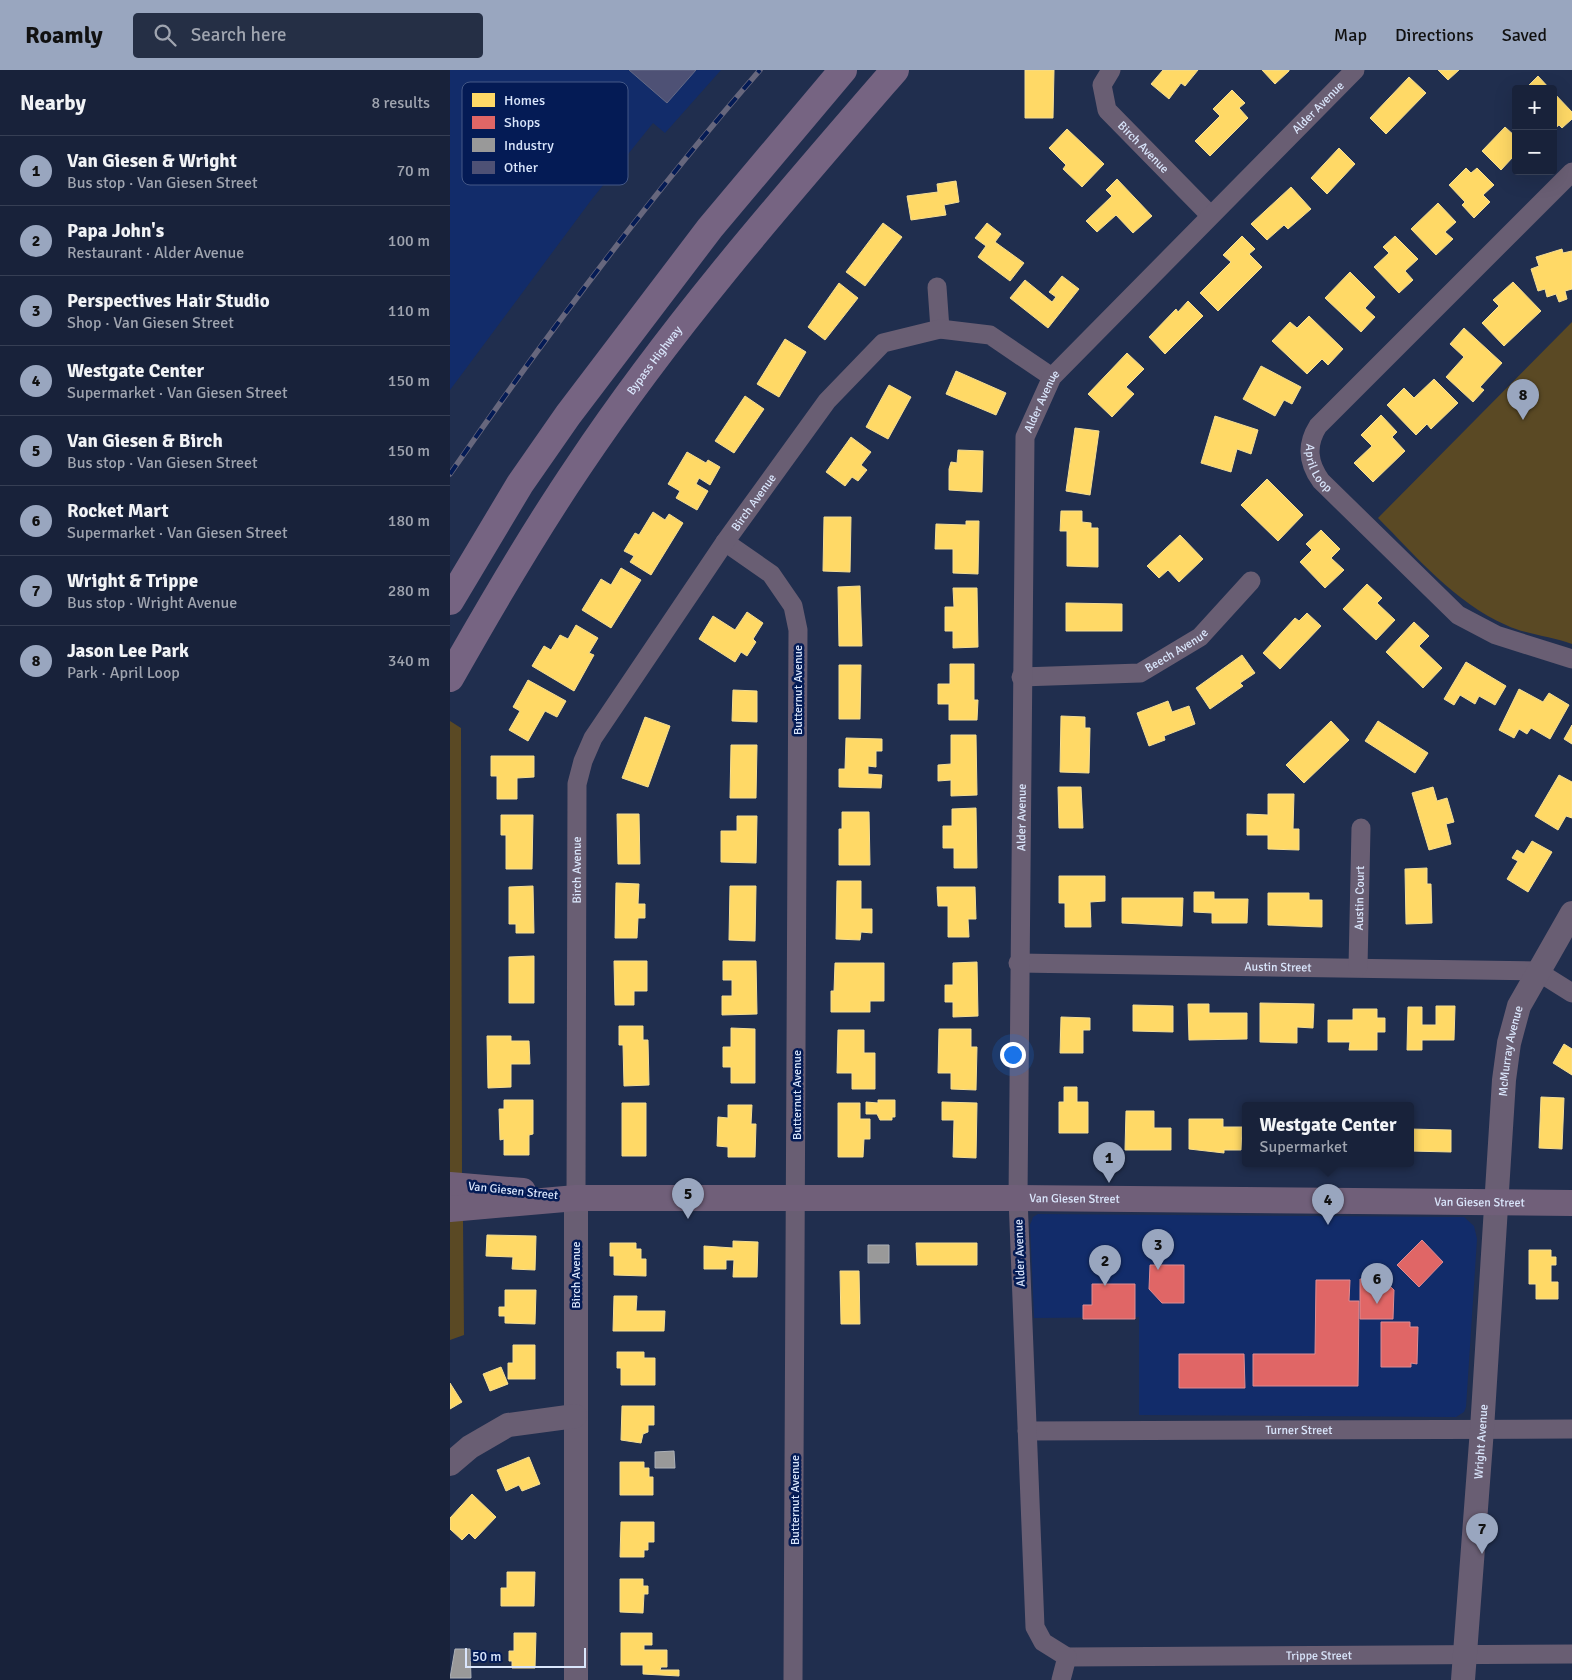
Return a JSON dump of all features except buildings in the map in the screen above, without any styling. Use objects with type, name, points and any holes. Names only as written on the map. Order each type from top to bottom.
[{"type":"highway","points":[[450,601],[520,484],[574,407],[710,228],[844,70]]},
{"type":"highway","name":"Bypass Highway","points":[[450,678],[578,467],[623,403],[781,201],[894,70]]},
{"type":"main road","name":"Van Giesen Street","points":[[450,1185],[576,1198]]},
{"type":"main road","name":"Van Giesen Street","points":[[450,1209],[576,1198],[1018,1198],[1572,1203]]},
{"type":"street","name":"Birch Avenue","points":[[1111,70],[1102,85],[1107,110],[1210,215]]},
{"type":"street","name":"Alder Avenue","points":[[1066,1657],[1043,1642],[1035,1627],[1018,1198],[1018,963],[1025,437],[1052,377],[1354,70]]},
{"type":"street","name":"April Loop","points":[[1568,185],[1318,426],[1311,439],[1310,457],[1314,471],[1321,481],[1458,615],[1496,635],[1572,659]]},
{"type":"street","points":[[937,287],[940,329]]},
{"type":"street","name":"Birch Avenue","points":[[576,1680],[577,784],[583,761],[594,738],[725,542],[827,401],[883,343],[940,329],[990,335],[1052,377]]},
{"type":"street","name":"Butternut Avenue","points":[[725,542],[771,574],[793,606],[798,630],[797,1198],[793,1680]]},
{"type":"street","name":"Beech Avenue","points":[[1021,677],[1140,673],[1200,637],[1251,581]]},
{"type":"street","name":"Austin Court","points":[[1358,967],[1362,828]]},
{"type":"street","name":"McMurray Avenue","points":[[1496,1203],[1504,1080],[1509,1043],[1519,1006],[1572,913]]},
{"type":"street","name":"Austin Street","points":[[1018,963],[1358,967],[1537,972]]},
{"type":"street","points":[[1537,972],[1572,993]]},
{"type":"street","name":"Wright Avenue","points":[[1464,1680],[1496,1203]]},
{"type":"street","points":[[450,1464],[470,1447],[508,1425],[575,1416]]},
{"type":"street","name":"Turner Street","points":[[1027,1431],[1572,1429]]},
{"type":"street","name":"Trippe Street","points":[[1066,1657],[1572,1654]]},
{"type":"street","points":[[1061,1680],[1066,1657]]},
{"type":"shaded area","points":[[450,70],[721,70],[665,133],[653,123],[628,154],[628,82],[462,82],[462,185],[603,185],[450,390]]},
{"type":"shaded area","points":[[1572,322],[1572,644],[1506,625],[1470,604],[1437,578],[1378,518]]},
{"type":"shaded area","points":[[450,721],[461,728],[462,1176],[450,1175]]},
{"type":"shaded area","points":[[1038,1214],[1464,1217],[1474,1226],[1477,1239],[1466,1407],[1464,1412],[1456,1417],[1139,1415],[1139,1317],[1034,1318],[1030,1225],[1033,1217]]},
{"type":"shaded area","points":[[450,1215],[463,1221],[464,1335],[450,1340]]},
{"type":"railway","points":[[450,474],[599,268],[678,168],[760,70]]},
{"type":"place","name":"Jason Lee Park","points":[[1523,420]]},
{"type":"place","name":"Van Giesen & Wright","points":[[1109,1183]]},
{"type":"place","name":"Van Giesen & Birch","points":[[688,1219]]},
{"type":"place","name":"Westgate Center","points":[[1328,1225]]},
{"type":"place","name":"Perspectives Hair Studio","points":[[1158,1270]]},
{"type":"place","name":"Papa John's","points":[[1105,1286]]},
{"type":"place","name":"Rocket Mart","points":[[1377,1304]]},
{"type":"place","name":"Wright & Trippe","points":[[1482,1554]]}]
